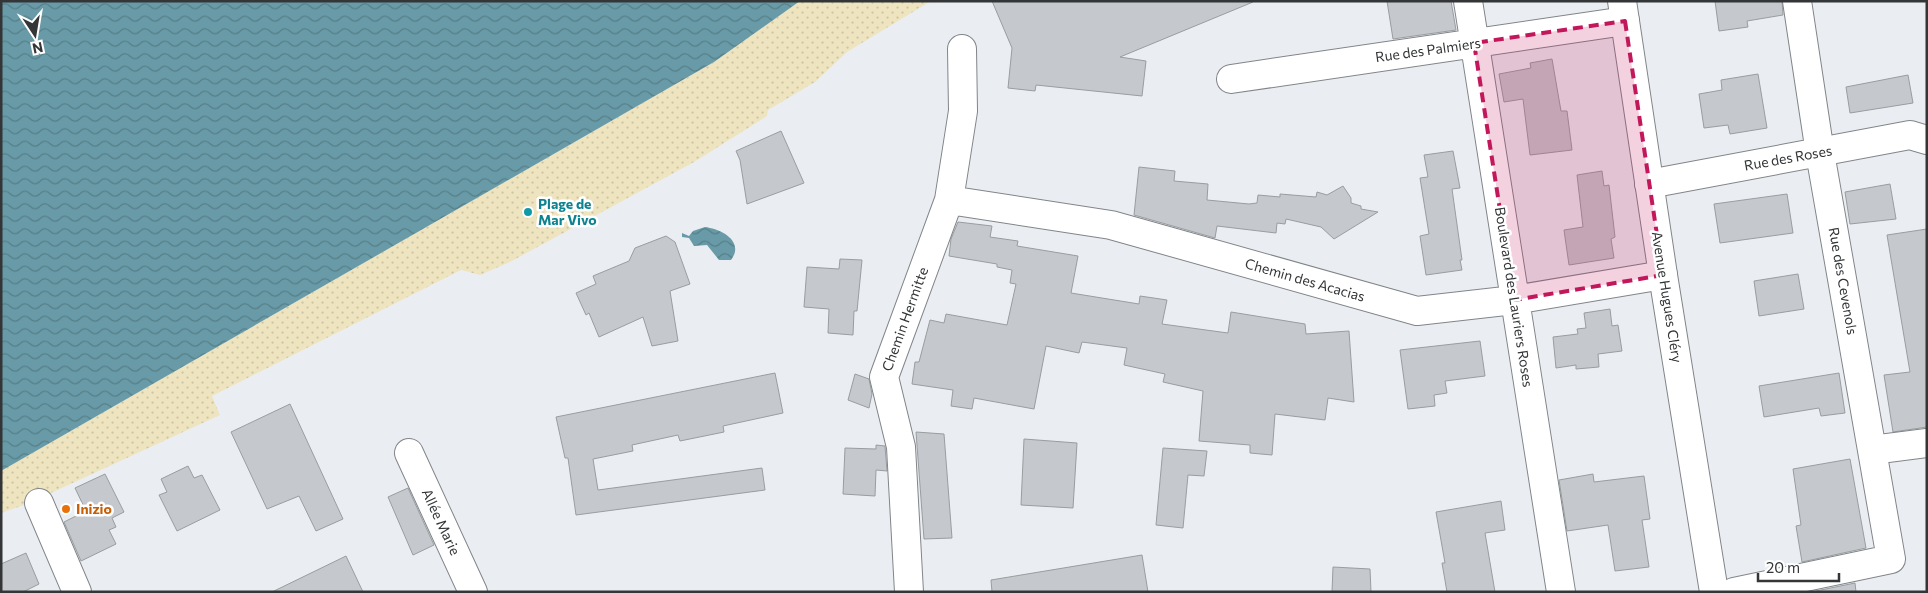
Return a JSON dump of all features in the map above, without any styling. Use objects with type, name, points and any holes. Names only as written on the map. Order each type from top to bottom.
[{"type":"street","name":"Boulevard des Lauriers Roses","points":[[1468,1],[1561,592]]},
{"type":"street","name":"Rue des Cevenols","points":[[1734,592],[1890,559],[1820,153],[1797,1]]},
{"type":"street","name":"Rue des Palmiers","points":[[1231,79],[1474,43],[1623,11]]},
{"type":"street","name":"Avenue Hugues Cléry","points":[[1623,11],[1714,592]]},
{"type":"street","name":"Chemin Hermitte","points":[[908,592],[900,447],[884,377],[950,200],[964,111],[962,49]]},
{"type":"street","name":"Rue des Roses","points":[[1650,184],[1910,135],[1927,140]]},
{"type":"street","name":"Chemin des Acacias","points":[[950,200],[1111,226],[1417,311],[1514,300],[1663,275]]},
{"type":"street","points":[[1872,450],[1927,443]]},
{"type":"street","name":"Allée Marie","points":[[409,453],[473,592]]},
{"type":"street","points":[[39,504],[77,592]]},
{"type":"highlighted area","points":[[1625,21],[1663,275],[1514,300],[1474,43]]},
{"type":"sand","name":"Plage de Mar Vivo","points":[[800,1],[931,1],[847,52],[815,82],[768,110],[767,116],[694,162],[510,262],[480,275],[461,270],[212,396],[220,415],[27,504],[1,513],[1,471],[714,62]]},
{"type":"water","points":[[1,1],[800,1],[714,62],[1,471]]},
{"type":"water","points":[[705,227],[724,233],[733,242],[735,253],[731,260],[719,260],[707,245],[694,246],[689,238],[682,237],[682,233],[689,236],[693,231]]},
{"type":"building","points":[[992,1],[1253,2],[1120,57],[1146,61],[1142,96],[1036,85],[1035,91],[1008,88],[1012,48]]},
{"type":"building","points":[[1387,1],[1451,1],[1456,30],[1393,39]]},
{"type":"building","points":[[1715,1],[1782,1],[1783,15],[1747,21],[1748,27],[1719,31]]},
{"type":"building","points":[[1552,59],[1561,111],[1567,111],[1572,150],[1530,155],[1523,99],[1504,102],[1499,74],[1531,68],[1530,63]]},
{"type":"building","points":[[1758,74],[1767,128],[1730,134],[1728,125],[1704,128],[1699,94],[1722,90],[1721,80]]},
{"type":"building","points":[[1908,75],[1913,103],[1850,113],[1846,87]]},
{"type":"building","points":[[781,131],[804,183],[747,204],[740,160],[736,151]]},
{"type":"building","points":[[1453,151],[1460,188],[1452,189],[1462,270],[1426,275],[1420,236],[1429,234],[1420,178],[1428,177],[1424,155]]},
{"type":"building","points":[[1139,167],[1175,171],[1174,181],[1208,184],[1207,200],[1249,204],[1257,203],[1258,195],[1280,197],[1280,194],[1316,197],[1317,192],[1327,195],[1343,186],[1351,198],[1351,203],[1361,206],[1361,209],[1378,212],[1334,239],[1321,227],[1286,219],[1285,224],[1277,223],[1276,233],[1217,226],[1215,238],[1134,215]]},
{"type":"building","points":[[1602,171],[1604,186],[1609,185],[1615,237],[1611,239],[1614,258],[1569,265],[1564,230],[1583,227],[1577,175]]},
{"type":"building","points":[[1890,184],[1896,219],[1850,224],[1845,192]]},
{"type":"building","points":[[1787,194],[1793,233],[1720,243],[1714,204]]},
{"type":"building","points":[[958,222],[992,226],[990,237],[1018,241],[1017,246],[1078,256],[1071,293],[1139,304],[1140,296],[1167,300],[1162,324],[1228,333],[1231,312],[1305,324],[1306,334],[1349,331],[1354,402],[1328,398],[1325,420],[1275,414],[1272,455],[1250,453],[1250,445],[1199,441],[1203,391],[1163,382],[1165,374],[1124,365],[1127,348],[1082,342],[1079,353],[1046,346],[1034,409],[974,398],[972,409],[951,406],[953,390],[912,384],[915,362],[919,362],[930,320],[944,323],[946,314],[1007,325],[1016,284],[1010,283],[1012,270],[997,267],[997,264],[949,256],[951,239]]},
{"type":"building","points":[[1927,229],[1927,427],[1893,432],[1884,375],[1910,372],[1887,235]]},
{"type":"building","points":[[666,236],[675,242],[690,284],[670,291],[678,341],[652,346],[643,317],[599,337],[589,313],[586,315],[576,293],[596,284],[593,276],[629,261],[635,248]]},
{"type":"building","points":[[840,259],[862,260],[857,311],[854,311],[853,335],[828,333],[829,309],[804,307],[807,267],[839,269]]},
{"type":"building","points":[[1798,274],[1804,309],[1759,316],[1754,281]]},
{"type":"building","points":[[1610,309],[1612,326],[1618,325],[1622,351],[1598,354],[1599,367],[1576,369],[1576,365],[1556,368],[1553,337],[1578,334],[1577,329],[1586,328],[1584,313]]},
{"type":"building","points":[[1480,341],[1485,376],[1445,381],[1447,393],[1434,395],[1435,406],[1408,409],[1400,350]]},
{"type":"building","points":[[775,373],[783,413],[723,426],[724,432],[680,441],[678,435],[632,445],[633,451],[593,459],[598,490],[762,468],[765,490],[576,515],[568,458],[565,458],[556,417]]},
{"type":"building","points":[[1839,373],[1845,413],[1821,416],[1819,408],[1764,417],[1759,386]]},
{"type":"building","points":[[855,374],[869,379],[872,394],[869,408],[848,400]]},
{"type":"building","points":[[290,404],[343,519],[316,531],[299,496],[267,509],[231,432]]},
{"type":"building","points":[[916,432],[944,434],[952,538],[924,539]]},
{"type":"building","points":[[1024,439],[1077,443],[1073,508],[1021,505]]},
{"type":"building","points":[[876,445],[885,446],[887,471],[876,470],[875,496],[843,494],[845,448],[876,449]]},
{"type":"building","points":[[1163,448],[1207,451],[1204,476],[1188,475],[1183,528],[1156,525]]},
{"type":"building","points":[[1850,459],[1866,548],[1802,562],[1796,526],[1801,525],[1793,469]]},
{"type":"building","points":[[188,466],[194,478],[202,475],[220,510],[177,531],[159,495],[167,492],[161,479]]},
{"type":"building","points":[[105,474],[124,512],[112,518],[116,527],[109,530],[116,544],[81,561],[64,522],[86,511],[75,488]]},
{"type":"building","points":[[1593,474],[1594,482],[1644,476],[1650,519],[1642,520],[1649,567],[1615,571],[1608,525],[1567,531],[1559,480]]},
{"type":"building","points":[[408,488],[434,545],[413,555],[388,497]]},
{"type":"building","points":[[1501,501],[1505,530],[1485,533],[1495,592],[1447,592],[1442,563],[1445,563],[1436,512]]},
{"type":"building","points":[[26,553],[39,584],[23,592],[1,592],[1,564]]},
{"type":"building","points":[[1142,555],[1148,592],[992,592],[991,580]]},
{"type":"building","points":[[346,556],[363,592],[272,592]]},
{"type":"building","points":[[1333,567],[1370,569],[1371,592],[1332,592]]},
{"type":"building","points":[[1855,583],[1856,592],[1811,592]]},
{"type":"place","name":"Plage de Mar Vivo","points":[[528,212]]},
{"type":"place","name":"Inizio","points":[[66,509]]}]
